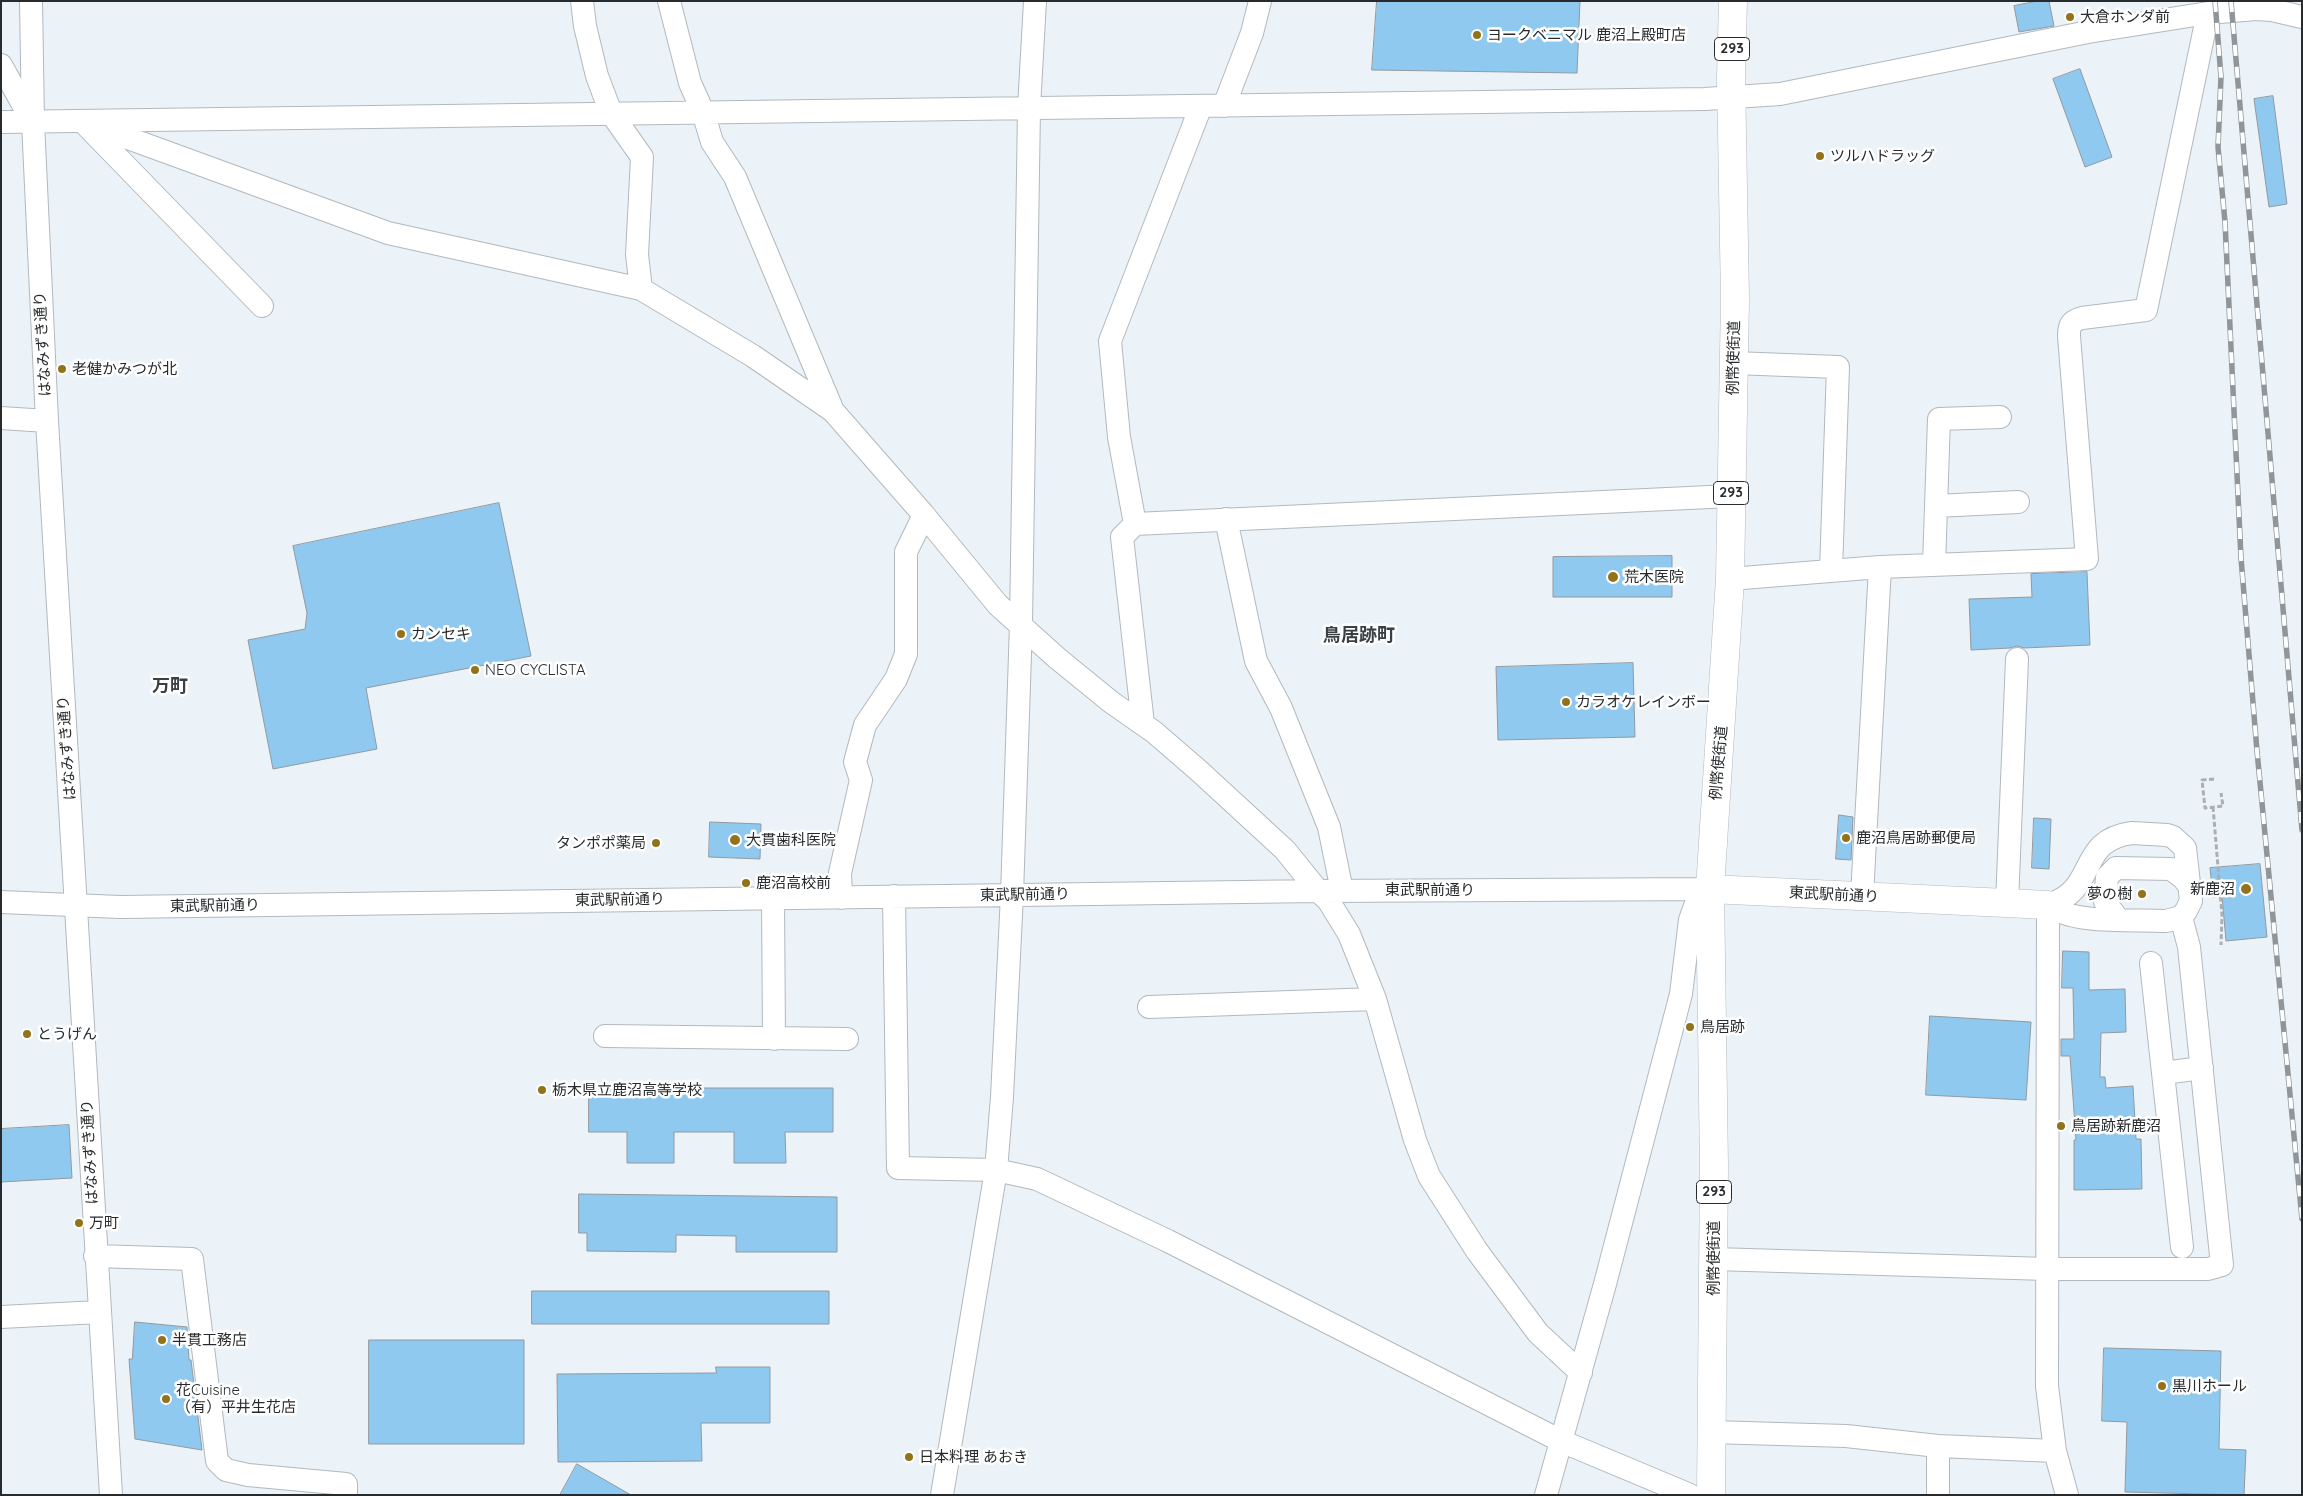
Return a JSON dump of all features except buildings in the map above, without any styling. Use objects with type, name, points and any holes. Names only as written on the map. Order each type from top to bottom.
[{"type":"main road","name":"例幣使街道","points":[[1711,1495],[1714,1259],[1713,994],[1710,889],[1730,579],[1735,219],[1732,97],[1733,1]]},
{"type":"main road","name":"東武駅前通り","points":[[1710,889],[2048,905]]},
{"type":"street","name":"はなみずき通り","points":[[31,1],[32,122],[47,421],[78,906],[95,1256],[111,1495]]},
{"type":"street","points":[[582,1],[585,26],[597,76],[611,113],[642,157],[637,256],[641,289]]},
{"type":"street","points":[[669,1],[690,83],[703,112],[712,142],[735,177],[833,411]]},
{"type":"street","points":[[942,1495],[996,1170],[1002,1096],[1012,895],[1021,624],[1029,108],[1035,1]]},
{"type":"street","points":[[1224,106],[1252,32],[1260,1]]},
{"type":"street","points":[[1,122],[1224,106],[1732,97],[1780,94],[2088,32],[2208,14],[2256,9],[2272,10],[2302,17]]},
{"type":"street","points":[[1730,579],[1880,567],[2086,559],[2069,336],[2070,324],[2074,320],[2082,318],[2146,310],[2208,14]]},
{"type":"street","points":[[1,66],[32,122]]},
{"type":"street","points":[[1135,524],[1119,437],[1110,341],[1201,106]]},
{"type":"street","points":[[82,121],[388,233],[641,289],[753,356],[833,411],[924,515],[998,604],[1065,665],[1110,702],[1143,724],[1198,770],[1285,850],[1318,891],[1328,900],[1342,919],[1375,999],[1415,1140],[1429,1176],[1477,1251],[1538,1333],[1581,1372]]},
{"type":"street","points":[[82,121],[262,306]]},
{"type":"street","points":[[1734,363],[1838,367],[1831,571]]},
{"type":"street","points":[[1934,566],[1939,419],[2000,417]]},
{"type":"street","points":[[1,418],[47,421]]},
{"type":"street","points":[[1143,724],[1122,537],[1135,524],[1732,496]]},
{"type":"street","points":[[1936,506],[2018,502]]},
{"type":"street","points":[[841,898],[840,873],[861,780],[855,762],[865,724],[896,679],[906,654],[906,552],[924,515]]},
{"type":"street","points":[[1226,519],[1256,660],[1281,708],[1329,827],[1342,891]]},
{"type":"street","points":[[1862,896],[1880,567]]},
{"type":"street","points":[[2007,903],[2017,659]]},
{"type":"street","points":[[2132,833],[2167,834],[2185,848],[2191,901],[2181,918],[2166,921],[2110,918],[2057,912],[2048,905],[2060,900],[2081,882],[2094,854],[2103,842],[2112,837],[2132,833]]},
{"type":"street","points":[[2110,918],[2106,902],[2107,877],[2116,868],[2171,869],[2183,878],[2190,888]]},
{"type":"street","points":[[2081,882],[2088,900],[2110,918]]},
{"type":"street","points":[[1546,1495],[1581,1372],[1682,994],[1690,920],[1695,906],[1710,889]]},
{"type":"street","name":"東武駅前通り","points":[[1,902],[78,906],[1318,891],[1710,889]]},
{"type":"street","points":[[894,896],[898,1168],[996,1170],[1036,1179],[1168,1241],[1561,1441],[1690,1495]]},
{"type":"street","points":[[773,898],[774,1038]]},
{"type":"street","points":[[2048,905],[2047,1386],[2055,1450],[2067,1495]]},
{"type":"street","points":[[1714,1259],[2047,1269],[2208,1270],[2222,1266],[2189,947],[2181,918]]},
{"type":"street","points":[[2151,963],[2182,1247]]},
{"type":"street","points":[[1149,1008],[1375,999]]},
{"type":"street","points":[[605,1036],[847,1039]]},
{"type":"street","points":[[2163,1073],[2202,1068]]},
{"type":"street","points":[[95,1256],[192,1259],[218,1460],[226,1470],[346,1489]]},
{"type":"street","points":[[1,1317],[99,1312]]},
{"type":"street","points":[[1712,1432],[1846,1436],[1938,1446],[2055,1450]]},
{"type":"street","points":[[1938,1446],[1938,1495]]},
{"type":"path","points":[[2214,779],[2202,780],[2205,808],[2223,806],[2222,793]]},
{"type":"path","points":[[2213,808],[2222,915],[2221,945]]},
{"type":"railway","points":[[2215,1],[2221,77],[2218,147],[2225,222],[2241,558],[2257,751],[2302,1219]]},
{"type":"railway","points":[[2231,1],[2302,830]]},
{"type":"place","name":"大倉ホンダ前","points":[[2070,17]]},
{"type":"place","name":"ヨークベニマル 鹿沼上殿町店","points":[[1477,35]]},
{"type":"place","name":"ツルハドラッグ","points":[[1820,156]]},
{"type":"place","name":"老健かみつが北","points":[[62,369]]},
{"type":"place","name":"荒木医院","points":[[1613,577]]},
{"type":"place","name":"カンセキ","points":[[401,634]]},
{"type":"place","name":"NEO CYCLISTA","points":[[475,670]]},
{"type":"place","name":"カラオケレインボー","points":[[1566,702]]},
{"type":"place","name":"鹿沼鳥居跡郵便局","points":[[1846,838]]},
{"type":"place","name":"大貫歯科医院","points":[[735,840]]},
{"type":"place","name":"タンポポ薬局","points":[[656,843]]},
{"type":"place","name":"鹿沼高校前","points":[[746,883]]},
{"type":"place","name":"新鹿沼","points":[[2246,889]]},
{"type":"place","name":"夢の樹","points":[[2142,894]]},
{"type":"place","name":"鳥居跡","points":[[1690,1027]]},
{"type":"place","name":"とうげん","points":[[27,1034]]},
{"type":"place","name":"栃木県立鹿沼高等学校","points":[[542,1090]]},
{"type":"place","name":"鳥居跡新鹿沼","points":[[2061,1126]]},
{"type":"place","name":"万町","points":[[79,1223]]},
{"type":"place","name":"半貫工務店","points":[[162,1340]]},
{"type":"place","name":"黒川ホール","points":[[2162,1386]]},
{"type":"place","name":"花Cuisine （有）平井生花店","points":[[166,1399]]},
{"type":"place","name":"日本料理 あおき","points":[[909,1457]]},
{"type":"district","name":"鳥居跡町","points":[[1359,636]]},
{"type":"district","name":"万町","points":[[170,687]]}]
